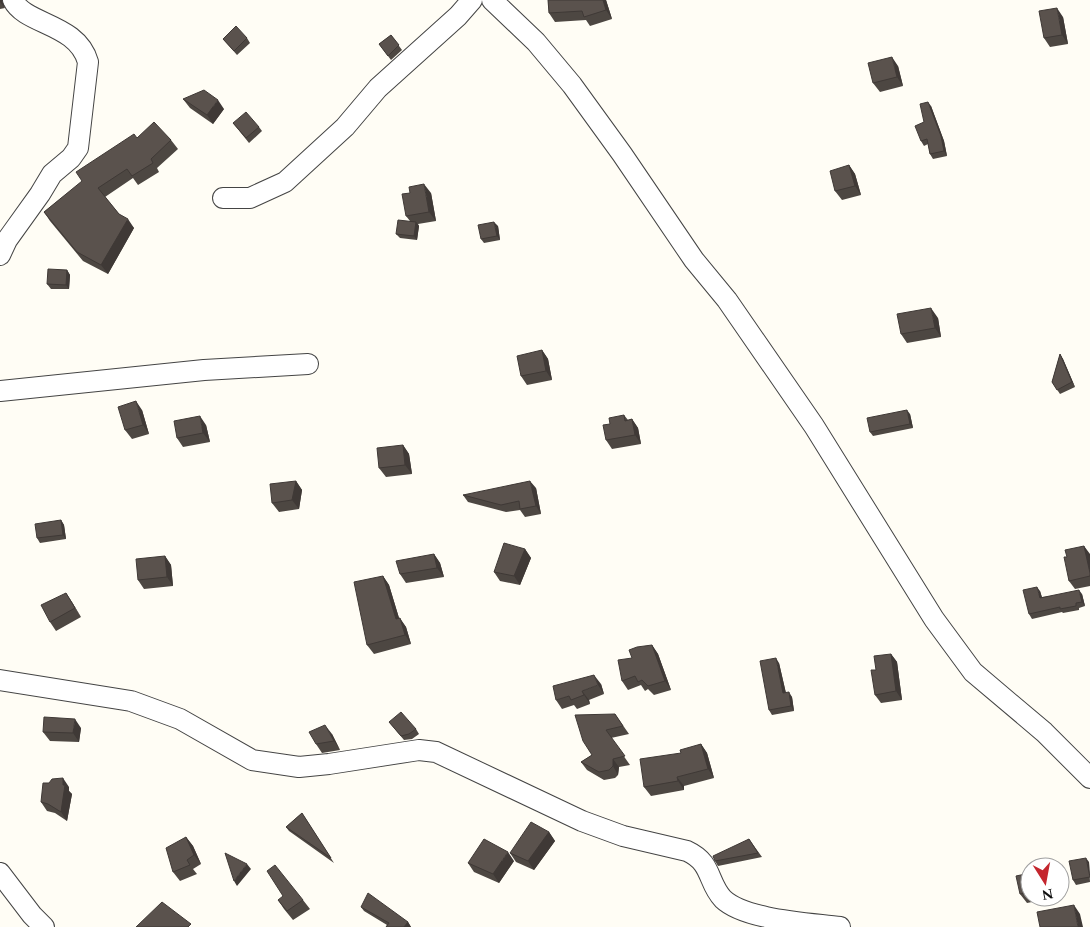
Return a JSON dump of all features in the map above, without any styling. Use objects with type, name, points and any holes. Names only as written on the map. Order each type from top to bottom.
[{"type":"street","points":[[0,255],[7,240],[52,174],[71,158],[78,148],[88,62],[83,51],[66,32],[26,12],[15,4],[13,0]]},
{"type":"street","points":[[223,198],[250,198],[285,182],[345,127],[378,88],[458,16],[472,0]]},
{"type":"street","points":[[492,0],[536,42],[572,85],[622,154],[694,260],[727,300],[814,426],[954,648],[973,672],[1044,732],[1090,778]]},
{"type":"street","points":[[0,391],[204,370],[308,364]]},
{"type":"street","points":[[0,680],[33,687],[131,701],[180,719],[252,760],[299,767],[419,750],[436,752],[582,821],[623,836],[687,851],[696,855],[709,870],[718,892],[737,908],[760,916],[840,927]]},
{"type":"street","points":[[0,873],[32,915],[44,927]]},
{"type":"building","points":[[548,0],[603,0],[606,10],[584,17],[582,11],[549,13]]},
{"type":"building","points":[[1057,8],[1062,35],[1044,38],[1039,11]]},
{"type":"building","points":[[236,26],[247,38],[234,51],[223,39]]},
{"type":"building","points":[[391,35],[399,45],[388,56],[379,44]]},
{"type":"building","points":[[892,57],[897,77],[873,83],[868,63]]},
{"type":"building","points":[[204,90],[218,100],[207,115],[183,99]]},
{"type":"building","points":[[928,102],[941,136],[944,151],[930,154],[927,139],[921,141],[915,126],[924,122],[920,104]]},
{"type":"building","points":[[246,112],[259,127],[246,138],[233,123]]},
{"type":"building","points":[[154,122],[171,140],[151,159],[153,163],[132,176],[127,169],[98,188],[119,214],[128,219],[101,265],[77,252],[44,212],[82,181],[76,172],[134,134],[137,138]]},
{"type":"building","points":[[849,165],[855,186],[835,191],[830,171]]},
{"type":"building","points":[[424,184],[429,212],[406,216],[402,194],[410,193],[409,187]]},
{"type":"building","points":[[398,220],[416,222],[414,236],[396,234]]},
{"type":"building","points":[[494,222],[497,236],[481,239],[478,225]]},
{"type":"building","points":[[48,269],[67,270],[66,285],[47,284]]},
{"type":"building","points":[[931,308],[935,328],[901,334],[897,314]]},
{"type":"building","points":[[542,350],[546,371],[521,376],[517,356]]},
{"type":"building","points":[[1060,354],[1072,382],[1057,390],[1052,382]]},
{"type":"building","points":[[136,401],[143,425],[125,430],[118,407]]},
{"type":"building","points":[[907,410],[910,424],[870,432],[867,418]]},
{"type":"building","points":[[624,415],[625,421],[632,419],[635,435],[606,440],[603,425],[610,424],[609,418]]},
{"type":"building","points":[[200,416],[203,433],[177,438],[174,421]]},
{"type":"building","points":[[403,445],[405,465],[379,468],[377,448]]},
{"type":"building","points":[[296,481],[292,500],[272,503],[270,484]]},
{"type":"building","points":[[530,481],[536,506],[520,509],[519,501],[501,505],[463,495]]},
{"type":"building","points":[[61,520],[63,535],[37,538],[35,524]]},
{"type":"building","points":[[504,543],[525,549],[514,576],[494,572]]},
{"type":"building","points":[[1084,546],[1090,576],[1069,581],[1064,557],[1067,557],[1065,550]]},
{"type":"building","points":[[434,554],[437,568],[400,574],[396,561]]},
{"type":"building","points":[[165,556],[167,577],[138,580],[136,559]]},
{"type":"building","points":[[383,576],[396,619],[400,618],[405,635],[367,645],[354,582]]},
{"type":"building","points":[[1037,587],[1040,598],[1079,590],[1082,602],[1076,603],[1076,606],[1060,609],[1060,607],[1029,614],[1023,590]]},
{"type":"building","points":[[66,593],[75,608],[50,622],[41,605]]},
{"type":"building","points":[[652,645],[665,681],[648,686],[642,680],[638,682],[635,676],[622,681],[618,660],[632,658],[629,650]]},
{"type":"building","points":[[891,654],[896,691],[875,695],[871,670],[876,670],[874,656]]},
{"type":"building","points":[[776,658],[783,693],[789,692],[791,706],[769,710],[760,661]]},
{"type":"building","points":[[594,675],[598,685],[582,691],[584,695],[571,700],[569,696],[556,700],[553,686]]},
{"type":"building","points":[[401,712],[416,729],[409,734],[401,736],[389,722]]},
{"type":"building","points":[[615,714],[623,726],[606,730],[625,756],[613,759],[613,766],[609,770],[599,772],[581,762],[592,755],[583,741],[575,715]]},
{"type":"building","points":[[44,717],[75,719],[73,733],[43,732]]},
{"type":"building","points":[[325,725],[334,741],[316,744],[309,732]]},
{"type":"building","points":[[701,744],[708,769],[677,777],[678,781],[644,787],[640,759],[681,753],[680,750]]},
{"type":"building","points":[[63,778],[63,785],[65,785],[61,812],[41,802],[43,783],[49,783],[52,779]]},
{"type":"building","points":[[302,813],[331,858],[286,827]]},
{"type":"building","points":[[531,822],[549,832],[528,861],[510,853]]},
{"type":"building","points":[[186,837],[194,855],[187,860],[190,865],[173,872],[166,848]]},
{"type":"building","points":[[484,839],[508,852],[493,874],[468,863]]},
{"type":"building","points":[[749,839],[758,853],[715,861],[713,856]]},
{"type":"building","points":[[225,853],[247,864],[234,881]]},
{"type":"building","points":[[1086,858],[1090,877],[1073,880],[1070,861]]},
{"type":"building","points":[[275,865],[303,900],[287,911],[278,900],[283,896],[267,871]]},
{"type":"building","points":[[1020,875],[1020,894],[1016,876]]},
{"type":"building","points":[[368,893],[408,922],[404,927],[386,927],[389,923],[361,907]]},
{"type":"building","points":[[162,902],[191,924],[188,927],[136,927]]},
{"type":"building","points":[[1074,905],[1078,927],[1040,927],[1037,912]]}]
